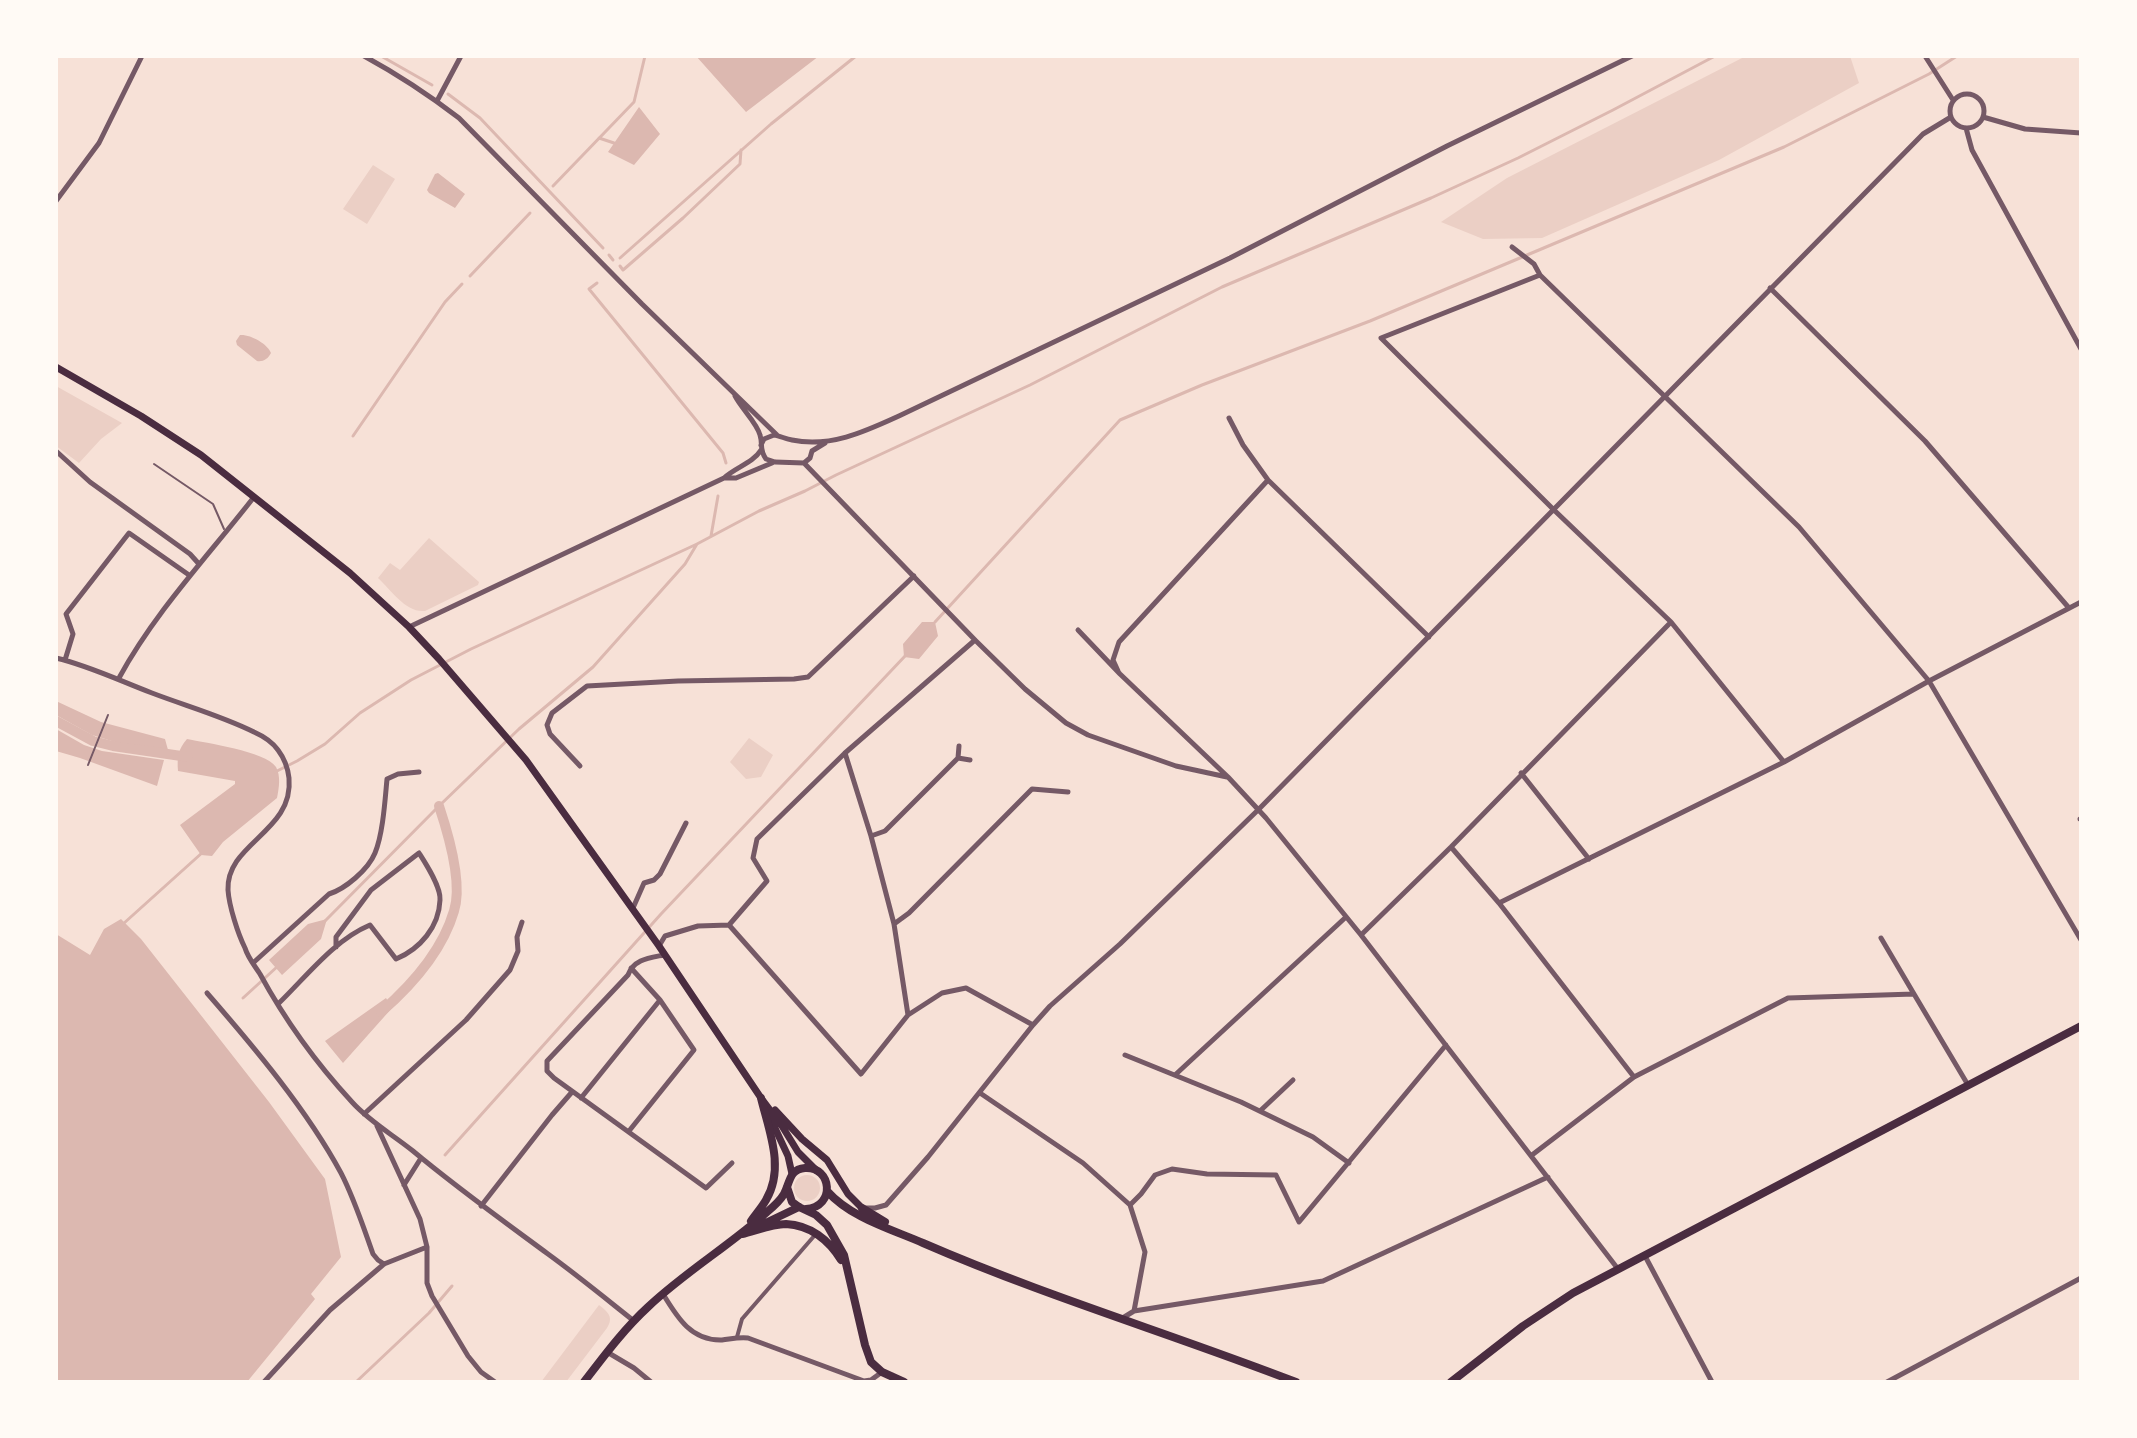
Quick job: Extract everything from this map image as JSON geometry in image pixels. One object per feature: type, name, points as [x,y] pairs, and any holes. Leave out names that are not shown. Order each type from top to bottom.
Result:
[{"type":"main road","points":[[56,367],[201,455],[350,573],[409,627],[516,748],[659,946],[798,1152],[825,1178],[826,1197],[817,1206],[802,1208],[741,1235]]},
{"type":"main road","points":[[1451,1382],[1536,1317],[1573,1293],[2081,1026]]},
{"type":"main road","points":[[584,1382],[607,1352],[663,1294],[741,1235],[784,1194],[792,1174],[788,1156],[761,1098]]},
{"type":"main road","points":[[761,1098],[827,1160],[848,1194],[862,1208],[906,1236]]},
{"type":"main road","points":[[741,1235],[768,1197],[775,1175],[775,1156],[761,1098]]},
{"type":"main road","points":[[792,1174],[804,1168],[816,1170]]},
{"type":"main road","points":[[787,1186],[789,1197],[820,1217],[837,1240],[844,1255],[871,1362],[882,1372],[904,1382]]},
{"type":"main road","points":[[827,1191],[841,1205],[872,1222],[1017,1282],[1296,1382]]},
{"type":"main road","points":[[741,1235],[785,1224],[817,1233],[833,1247],[850,1278]]},
{"type":"street","points":[[56,201],[99,143],[142,56]]},
{"type":"street","points":[[364,56],[459,118],[642,304],[778,435],[790,440],[827,442],[846,438],[901,415],[1230,258],[1447,146],[1632,56]]},
{"type":"street","points":[[437,101],[461,56]]},
{"type":"street","points":[[1925,56],[1953,100]]},
{"type":"street","points":[[1961,94],[1976,96],[1982,102],[1983,117],[1966,128],[1956,124],[1951,117],[1953,100],[1961,94]]},
{"type":"street","points":[[886,1223],[886,1205],[1050,1006],[1120,944],[1258,810],[1923,134],[1951,117]]},
{"type":"street","points":[[1983,117],[2025,129],[2080,133]]},
{"type":"street","points":[[1966,128],[1972,150],[2081,349]]},
{"type":"street","points":[[1512,247],[1534,264],[1540,275],[1799,527],[1929,681],[2081,940]]},
{"type":"street","points":[[1540,275],[1381,338],[1671,622],[1784,762]]},
{"type":"street","points":[[1770,288],[1925,441],[2069,608]]},
{"type":"street","points":[[733,394],[758,430],[766,459],[804,463],[810,454],[802,441]]},
{"type":"street","points":[[1229,418],[1243,445],[1268,480],[1429,637]]},
{"type":"street","points":[[409,627],[724,478],[757,456],[767,437],[778,435]]},
{"type":"street","points":[[810,454],[827,442]]},
{"type":"street","points":[[56,451],[90,482],[190,554],[199,564]]},
{"type":"street","points":[[724,478],[736,478],[775,462]]},
{"type":"street","points":[[804,463],[975,640],[1025,689],[1066,723],[1088,735],[1176,766],[1228,777]]},
{"type":"street","points":[[1120,674],[1113,660],[1119,642],[1268,480]]},
{"type":"street","points":[[119,678],[129,659],[189,575],[254,497]]},
{"type":"street","points":[[65,660],[73,634],[66,614],[129,533],[189,575]]},
{"type":"street","points":[[580,766],[550,734],[547,725],[552,713],[587,686],[808,677],[914,576]]},
{"type":"street","points":[[1499,903],[1784,762],[1929,681],[2081,602]]},
{"type":"street","points":[[1361,935],[1671,622]]},
{"type":"street","points":[[1078,630],[1258,810],[1361,935],[1618,1269]]},
{"type":"street","points":[[659,946],[665,936],[698,926],[729,925],[767,881],[753,858],[757,839],[845,753],[975,640]]},
{"type":"street","points":[[56,658],[119,678],[257,733],[276,747],[288,773],[286,805],[279,819],[246,850],[229,878],[230,901],[245,949],[266,986],[305,1044],[351,1101],[376,1125],[635,1321]]},
{"type":"street","points":[[871,836],[885,831],[958,758],[959,746]]},
{"type":"street","points":[[845,753],[894,924],[908,1015]]},
{"type":"street","points":[[958,758],[970,760]]},
{"type":"street","points":[[253,963],[315,906],[329,894],[339,891],[369,863],[375,853],[387,779],[398,774],[419,772]]},
{"type":"street","points":[[1521,773],[1589,859]]},
{"type":"street","points":[[894,924],[909,913],[1032,789],[1068,792]]},
{"type":"street","points":[[632,909],[644,883],[660,874],[686,823]]},
{"type":"street","points":[[1451,847],[1499,903],[1634,1077]]},
{"type":"street","points":[[278,1004],[336,947],[361,928],[370,925],[396,959],[412,952],[434,926],[441,897],[419,853],[371,890],[336,937],[336,947]]},
{"type":"street","points":[[1175,1075],[1346,917]]},
{"type":"street","points":[[364,1114],[466,1020],[510,970],[518,951],[517,937],[522,922]]},
{"type":"street","points":[[729,925],[861,1074],[908,1015],[942,993],[966,988],[1033,1025]]},
{"type":"street","points":[[1881,938],[1968,1085]]},
{"type":"street","points":[[664,955],[638,961],[547,1061],[547,1071],[706,1188],[732,1163]]},
{"type":"street","points":[[629,1131],[694,1050],[660,1000],[631,968]]},
{"type":"street","points":[[207,993],[294,1101],[326,1147],[351,1195],[373,1254],[384,1264]]},
{"type":"street","points":[[1532,1155],[1634,1077],[1788,998],[1914,994]]},
{"type":"street","points":[[581,1098],[660,1000]]},
{"type":"street","points":[[1130,1205],[1155,1175],[1172,1169],[1207,1174],[1276,1175],[1299,1222],[1446,1045]]},
{"type":"street","points":[[1125,1055],[1260,1111],[1313,1137],[1349,1163]]},
{"type":"street","points":[[1260,1111],[1293,1080]]},
{"type":"street","points":[[481,1206],[572,1092]]},
{"type":"street","points":[[980,1093],[1083,1163],[1130,1205],[1145,1252],[1134,1311]]},
{"type":"street","points":[[376,1125],[420,1219],[427,1247],[427,1283],[468,1356],[481,1372],[495,1382]]},
{"type":"street","points":[[404,1186],[421,1158]]},
{"type":"street","points":[[1121,1319],[1134,1311],[1323,1281],[1548,1177]]},
{"type":"street","points":[[862,1208],[886,1205]]},
{"type":"street","points":[[737,1337],[742,1319],[817,1233]]},
{"type":"street","points":[[264,1382],[330,1310],[384,1264],[427,1247]]},
{"type":"street","points":[[1644,1255],[1712,1382]]},
{"type":"street","points":[[1887,1382],[2081,1278]]},
{"type":"street","points":[[663,1294],[683,1325],[699,1336],[725,1340],[748,1338],[864,1381],[882,1372]]},
{"type":"street","points":[[607,1352],[651,1382]]},
{"type":"lane","points":[[154,464],[213,504],[225,533]]},
{"type":"lane","points":[[88,765],[108,715]]},
{"type":"shaded area","points":[[696,56],[819,56],[746,112]]},
{"type":"shaded area","points":[[1746,56],[1850,56],[1859,83],[1719,160],[1542,238],[1483,239],[1441,222],[1507,178]]},
{"type":"shaded area","points":[[639,107],[660,134],[634,165],[608,152]]},
{"type":"shaded area","points":[[373,165],[395,179],[367,224],[343,209]]},
{"type":"shaded area","points":[[438,173],[465,194],[455,208],[427,190]]},
{"type":"shaded area","points":[[240,335],[263,343],[270,355],[257,361],[237,345]]},
{"type":"shaded area","points":[[56,386],[122,423],[101,439],[79,463],[56,446]]},
{"type":"shaded area","points":[[429,538],[479,582],[425,611],[418,611],[399,600],[378,578],[390,563],[400,570]]},
{"type":"shaded area","points":[[922,622],[935,622],[938,636],[919,659],[904,657],[903,644]]},
{"type":"shaded area","points":[[56,701],[101,722],[165,739],[168,750],[115,742],[92,735],[56,715]]},
{"type":"shaded area","points":[[56,729],[102,751],[164,760],[157,786],[56,751]]},
{"type":"shaded area","points":[[749,738],[773,755],[761,777],[746,779],[730,762]]},
{"type":"shaded area","points":[[187,739],[260,756],[270,761],[279,774],[277,798],[223,842],[212,856],[201,855],[180,825],[235,781],[178,771],[179,754]]},
{"type":"shaded area","points":[[121,919],[141,939],[211,1028],[325,1179],[341,1257],[311,1294],[315,1299],[247,1382],[56,1382],[56,934],[90,955],[104,929]]},
{"type":"shaded area","points":[[327,919],[321,939],[282,975],[269,960],[308,924]]},
{"type":"shaded area","points":[[386,998],[392,1008],[343,1063],[325,1041]]},
{"type":"shaded area","points":[[807,1175],[816,1179],[820,1188],[816,1197],[807,1201],[798,1197],[794,1188],[798,1179]]},
{"type":"shaded area","points":[[599,1305],[609,1315],[607,1328],[566,1382],[541,1382]]},
{"type":"waterway","points":[[381,56],[432,85]]},
{"type":"waterway","points":[[553,186],[634,102],[645,56]]},
{"type":"waterway","points":[[620,258],[771,124],[856,56]]},
{"type":"waterway","points":[[275,772],[325,744],[360,713],[411,680],[471,649],[1030,385],[1222,287],[1518,158],[1715,56]]},
{"type":"waterway","points":[[935,622],[1120,420],[1370,321],[1784,147],[1929,74],[1957,56]]},
{"type":"waterway","points":[[448,94],[480,118],[603,248]]},
{"type":"waterway","points":[[599,138],[614,143]]},
{"type":"waterway","points":[[620,266],[623,270],[740,164],[741,150]]},
{"type":"waterway","points":[[470,276],[530,213]]},
{"type":"waterway","points":[[609,255],[613,260]]},
{"type":"waterway","points":[[597,283],[589,289],[723,453],[726,463]]},
{"type":"waterway","points":[[353,436],[445,302],[462,284]]},
{"type":"waterway","points":[[711,536],[718,496]]},
{"type":"waterway","points":[[324,922],[519,729],[593,667],[685,564],[697,544]]},
{"type":"waterway","points":[[445,1155],[661,914],[906,655]]},
{"type":"waterway","points":[[56,721],[93,741],[188,757]]},
{"type":"waterway","points":[[381,1012],[425,967],[442,940],[454,911],[456,873],[439,806]]},
{"type":"waterway","points":[[123,924],[203,852]]},
{"type":"waterway","points":[[243,998],[278,966]]},
{"type":"waterway","points":[[356,1382],[429,1313],[452,1286]]}]
